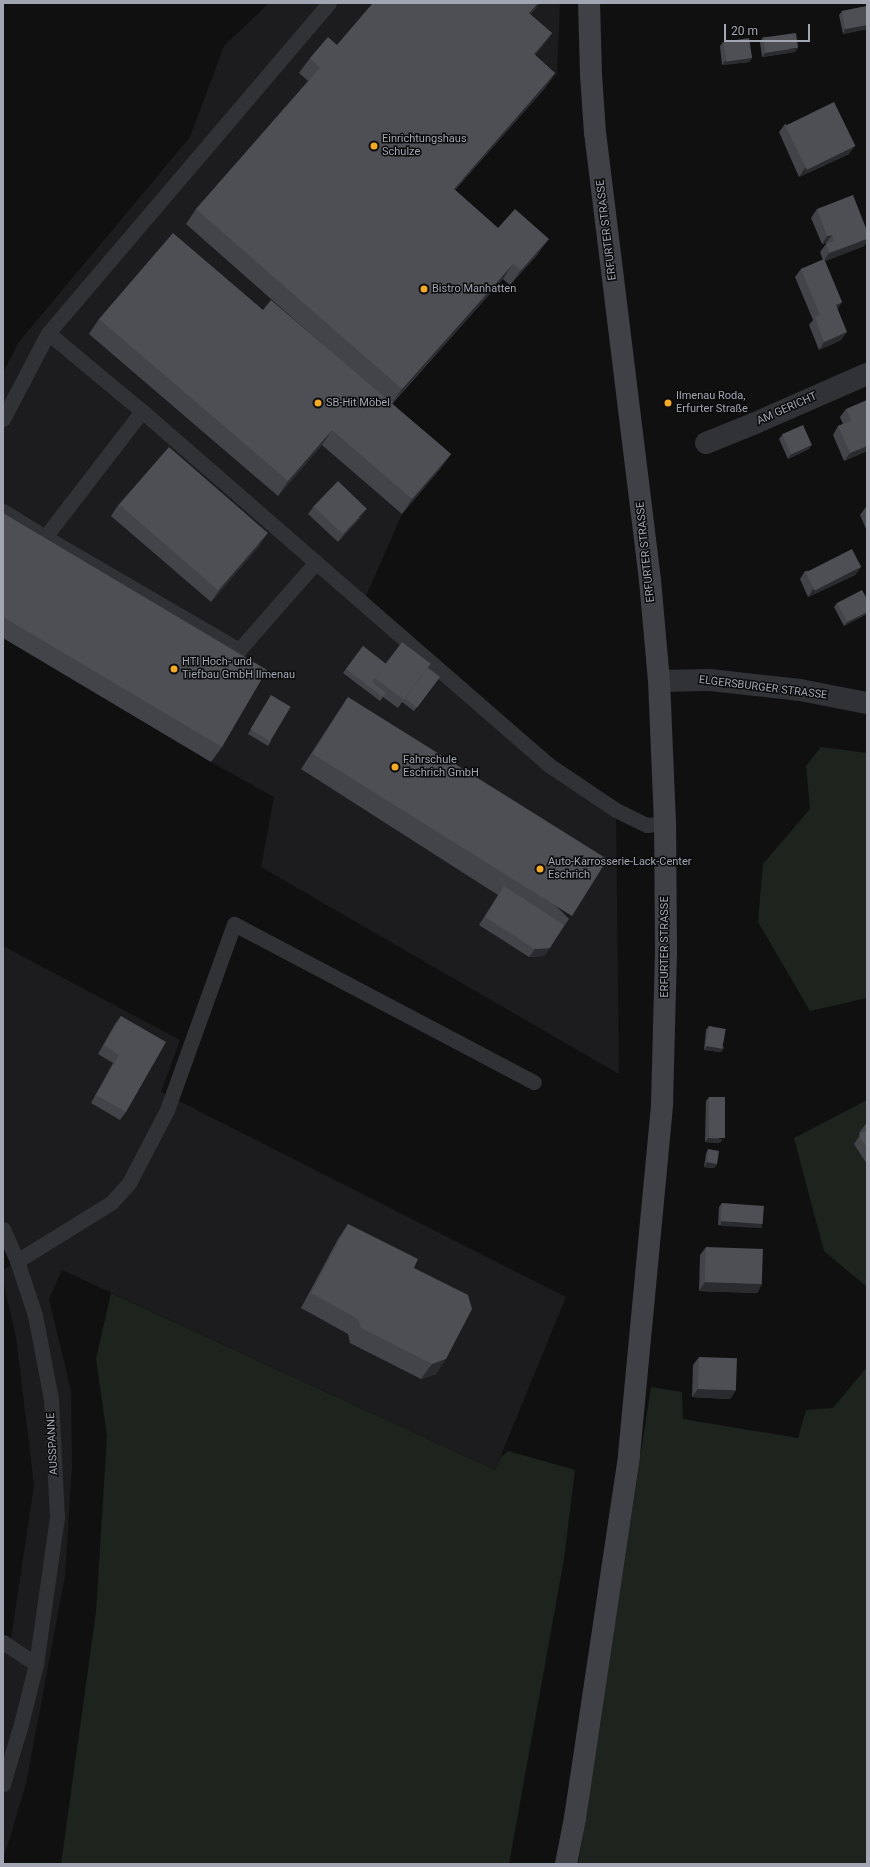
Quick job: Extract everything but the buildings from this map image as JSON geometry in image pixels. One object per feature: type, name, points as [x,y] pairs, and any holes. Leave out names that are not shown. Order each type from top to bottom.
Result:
[{"type":"main road","name":"ERFURTER STRASSE","points":[[566,1864],[575,1818],[629,1455],[662,1104],[666,954],[665,823],[659,681],[650,580],[595,133],[591,74],[590,3]]},
{"type":"street","name":"AM GERICHT","points":[[706,442],[753,424],[867,374]]},
{"type":"street","name":"ELGERSBURGER STRASSE","points":[[659,681],[710,680],[800,690],[867,703]]},
{"type":"lane","points":[[3,419],[48,333],[329,3]]},
{"type":"lane","points":[[48,333],[142,411],[549,765],[616,810],[647,825],[665,823]]},
{"type":"lane","points":[[45,537],[142,411]]},
{"type":"lane","points":[[3,511],[239,650],[316,562]]},
{"type":"lane","points":[[17,1261],[111,1203],[129,1183],[167,1110],[234,924],[534,1082]]},
{"type":"lane","name":"AUSSPANNE","points":[[3,1229],[17,1261],[35,1315],[51,1399],[57,1517],[36,1664],[21,1724],[3,1784]]},
{"type":"lane","points":[[3,1642],[36,1664]]},
{"type":"shaded area","points":[[269,3],[560,3],[557,74],[443,204],[538,254],[510,285],[502,279],[392,404],[440,469],[402,514],[363,603],[549,765],[616,810],[619,1074],[261,867],[274,797],[211,762],[3,638],[3,372],[19,342],[190,137],[224,46]]},
{"type":"shaded area","points":[[821,747],[867,753],[867,998],[810,1011],[758,922],[763,864],[810,809],[806,766]]},
{"type":"shaded area","points":[[3,946],[180,1040],[161,1092],[566,1297],[495,1470],[62,1270],[49,1299],[71,1391],[72,1465],[65,1576],[26,1784],[3,1860],[3,1642],[10,1646],[34,1485],[16,1337],[3,1281],[3,1270],[17,1261],[3,1229]]},
{"type":"shaded area","points":[[867,1100],[867,1287],[824,1251],[794,1138]]},
{"type":"shaded area","points":[[111,1293],[495,1470],[501,1457],[508,1451],[575,1470],[564,1559],[509,1864],[61,1864],[96,1612],[107,1436],[96,1359]]},
{"type":"shaded area","points":[[867,1367],[867,1864],[578,1864],[651,1387],[682,1392],[683,1419],[798,1438],[806,1410],[833,1408]]},
{"type":"place","name":"Einrichtungshaus Schulze","points":[[374,146]]},
{"type":"place","name":"Bistro Manhatten","points":[[424,289]]},
{"type":"place","name":"SB-Hit Möbel","points":[[318,403]]},
{"type":"place","name":"Ilmenau Roda, Erfurter Straße","points":[[668,403]]},
{"type":"place","name":"HTI Hoch- und Tiefbau GmbH Ilmenau","points":[[174,669]]},
{"type":"place","name":"Fahrschule Eschrich GmbH","points":[[395,767]]},
{"type":"place","name":"Auto-Karrosserie-Lack-Center Eschrich","points":[[540,869]]}]
